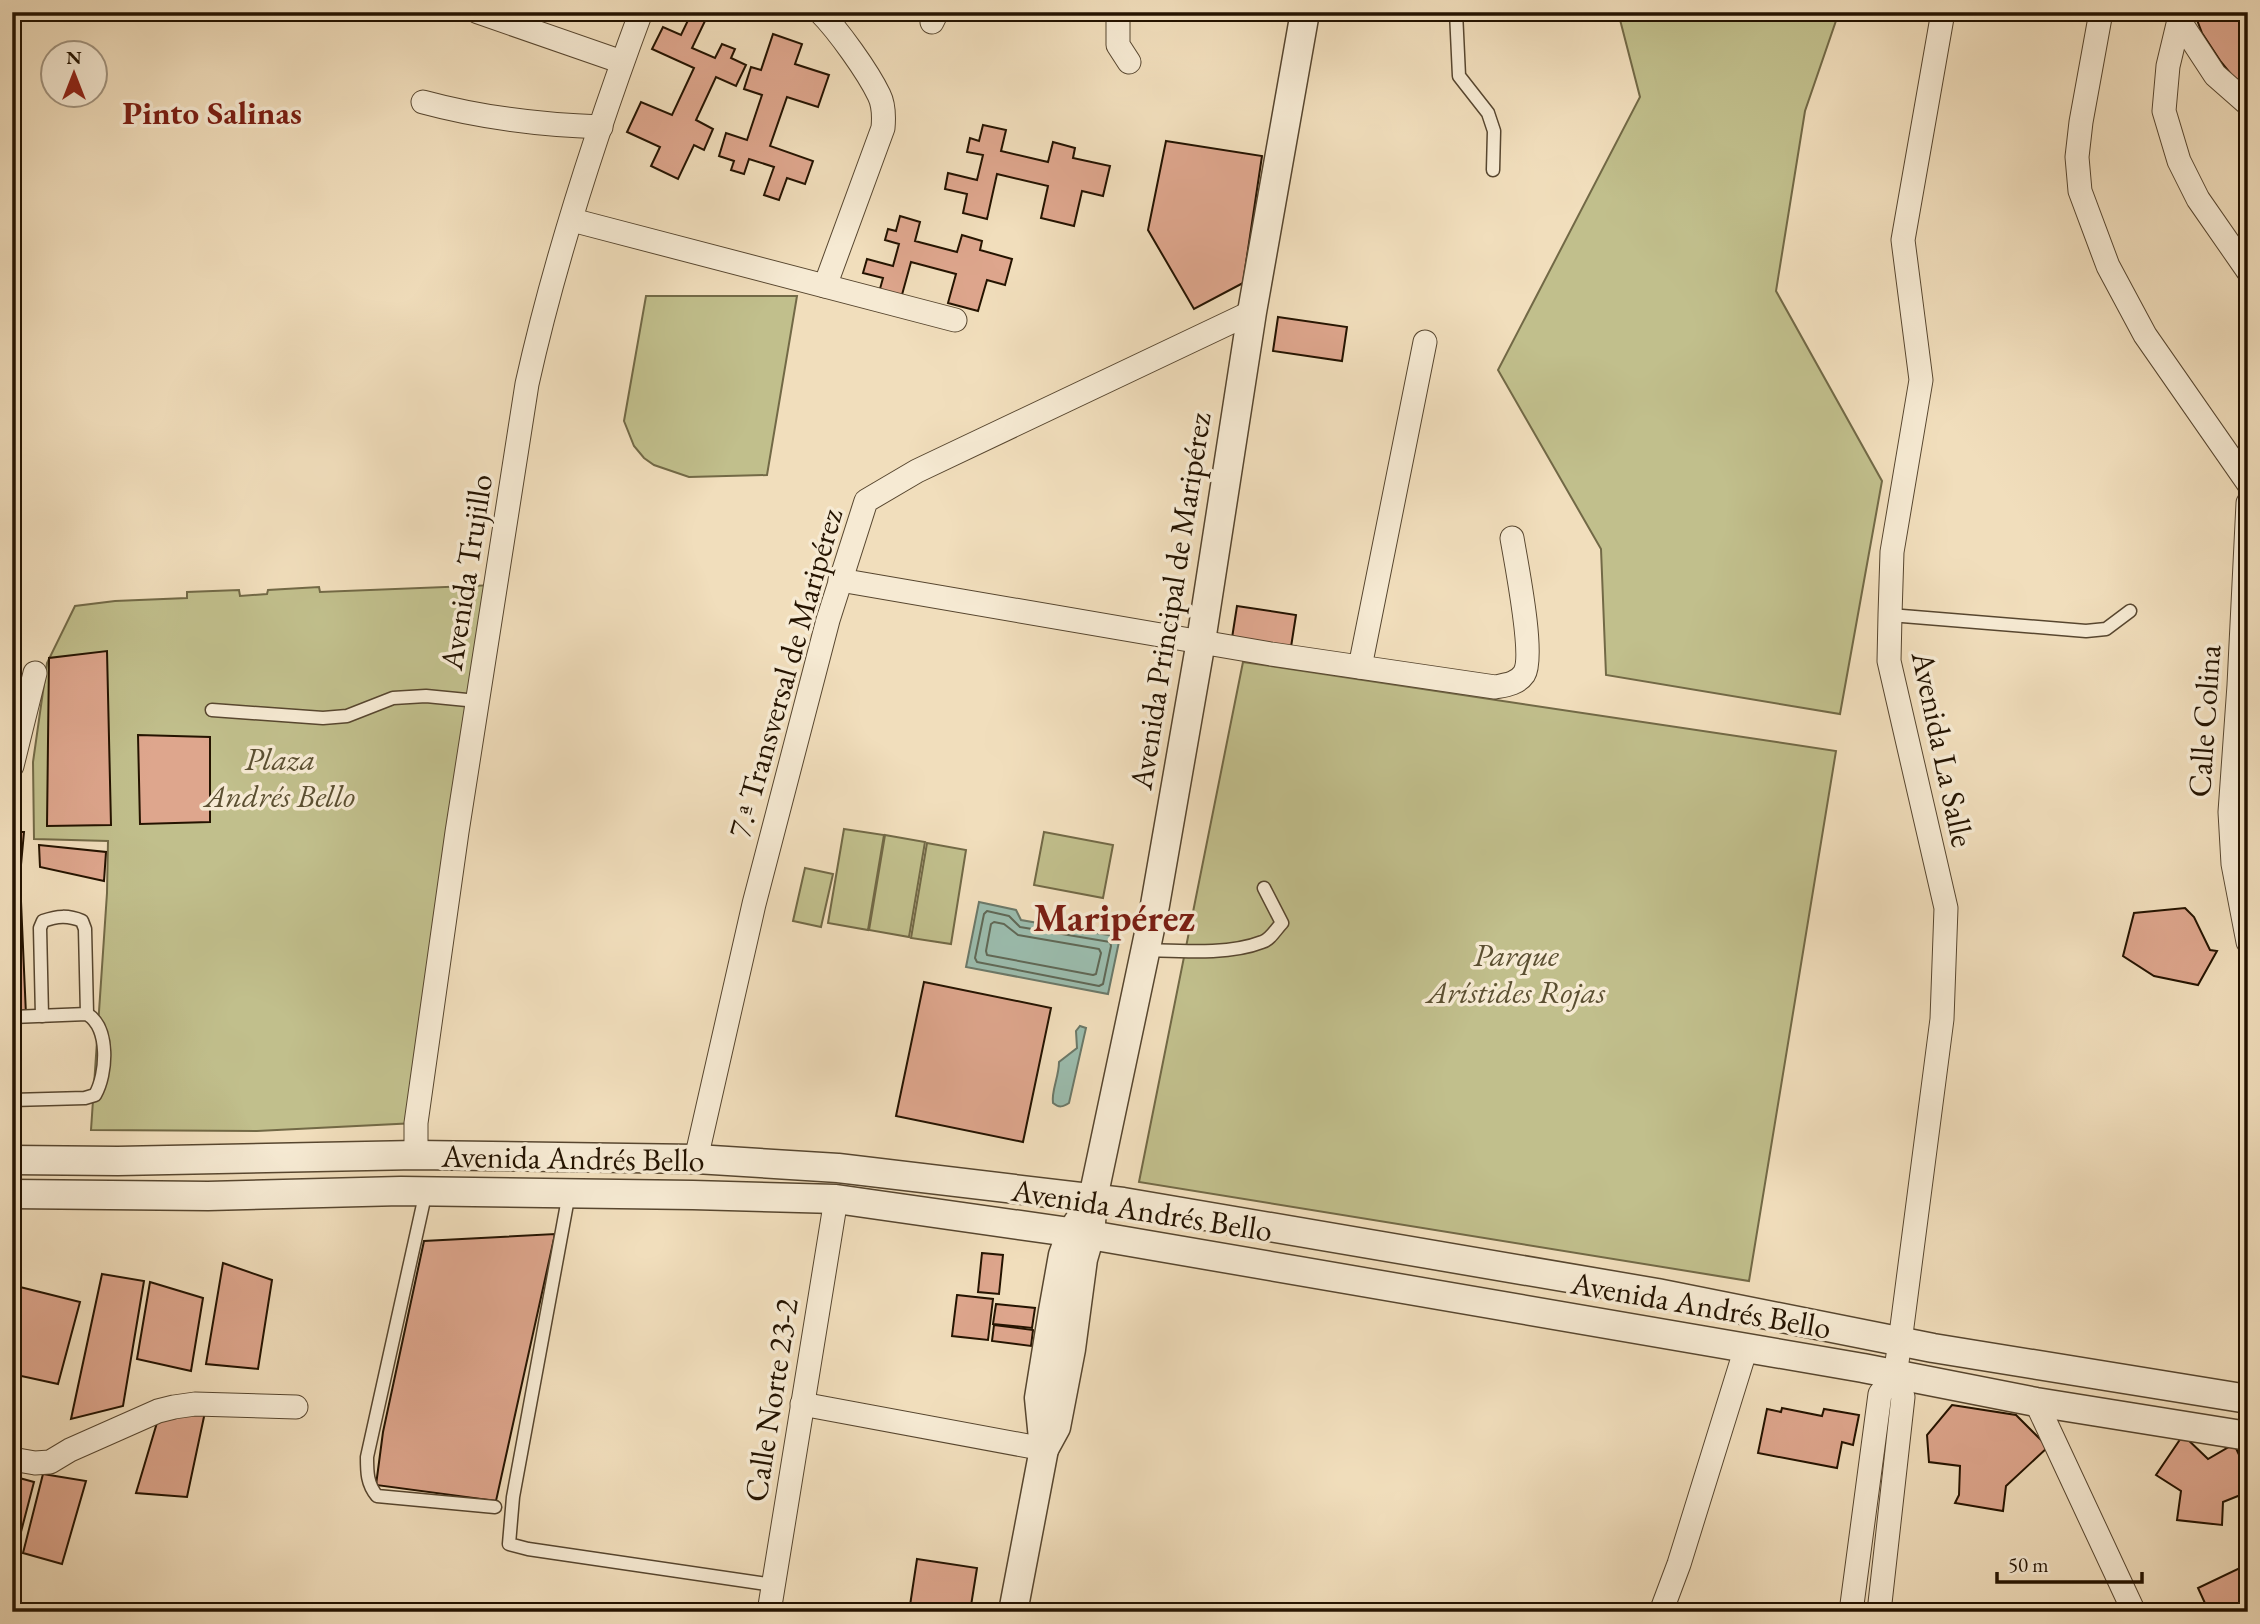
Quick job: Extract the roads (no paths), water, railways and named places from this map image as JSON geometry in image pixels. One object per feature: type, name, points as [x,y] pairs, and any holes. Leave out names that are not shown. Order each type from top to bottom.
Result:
[{"type":"street","points":[[478,12],[622,62]]},
{"type":"street","name":"Avenida Trujillo","points":[[416,1155],[416,1123],[477,701],[527,384],[540,327],[572,220],[622,62],[641,12]]},
{"type":"street","points":[[820,12],[833,25],[880,96],[884,113],[883,128],[825,286]]},
{"type":"street","points":[[1118,12],[1118,45],[1129,62]]},
{"type":"street","name":"Avenida Principal de Maripérez","points":[[1013,1612],[1044,1450],[1039,1398],[1061,1266],[1080,1234],[1093,1198],[1146,950],[1201,641],[1252,312],[1305,12]]},
{"type":"street","name":"Avenida La Salle","points":[[1879,1612],[1903,1396],[1895,1375],[1941,1018],[1946,908],[1889,660],[1892,552],[1921,380],[1903,240],[1943,12]]},
{"type":"street","points":[[2101,12],[2081,122],[2077,157],[2080,191],[2108,266],[2145,335],[2248,484]]},
{"type":"street","points":[[2179,16],[2215,75],[2248,104]]},
{"type":"street","points":[[2179,16],[2168,66],[2164,111],[2179,161],[2198,199],[2248,271]]},
{"type":"street","points":[[423,102],[458,111],[547,125],[601,127]]},
{"type":"street","points":[[572,220],[955,320]]},
{"type":"street","name":"7.ª Transversal de Maripérez","points":[[696,1159],[754,904],[840,580],[866,500],[918,471],[1252,312]]},
{"type":"street","points":[[1360,667],[1425,341]]},
{"type":"street","name":"Calle Colina","points":[[2248,503],[2230,812],[2233,864],[2248,942]]},
{"type":"street","points":[[840,580],[1495,687],[1511,684],[1525,673],[1528,660],[1528,640],[1513,538]]},
{"type":"street","points":[[12,766],[36,673]]},
{"type":"street","name":"Avenida Andrés Bello","points":[[12,1160],[118,1161],[416,1155],[696,1159],[838,1168],[1093,1198],[1657,1293],[1900,1342],[2106,1378],[2248,1399]]},
{"type":"street","name":"Avenida Andrés Bello","points":[[12,1194],[208,1196],[426,1191],[836,1199],[1080,1234],[1745,1348],[2036,1402],[2248,1436]]},
{"type":"street","name":"Calle Norte 23-2","points":[[769,1612],[836,1199]]},
{"type":"street","points":[[1661,1612],[1679,1564],[1745,1348]]},
{"type":"street","name":"Avenida La Salle","points":[[1851,1612],[1880,1394],[1895,1375]]},
{"type":"street","points":[[2036,1402],[2134,1612]]},
{"type":"street","points":[[12,1460],[50,1462],[70,1450],[158,1411],[174,1407],[195,1404],[296,1407]]},
{"type":"street","points":[[802,1404],[1044,1450]]},
{"type":"lane","points":[[1456,12],[1460,76],[1488,113],[1494,131],[1493,170]]},
{"type":"lane","points":[[1890,615],[2086,631],[2106,629],[2130,611]]},
{"type":"lane","points":[[212,710],[323,718],[347,716],[393,698],[426,696],[477,701]]},
{"type":"lane","points":[[1146,950],[1237,948],[1265,942],[1282,923],[1264,888]]},
{"type":"lane","points":[[41,1016],[40,928],[43,921],[54,917],[82,921],[85,929],[87,1014]]},
{"type":"lane","points":[[12,1017],[87,1014],[95,1019],[103,1045],[102,1083],[95,1095],[85,1098],[12,1100]]},
{"type":"lane","points":[[426,1191],[368,1457],[368,1477],[377,1496],[495,1507]]},
{"type":"lane","points":[[569,1193],[513,1497],[509,1544],[773,1585]]},
{"type":"water","points":[[979,902],[1016,910],[1021,920],[1120,937],[1108,994],[966,967]]},
{"type":"water","points":[[1080,1026],[1086,1028],[1069,1103],[1059,1106],[1053,1103],[1053,1098],[1059,1062],[1077,1048],[1076,1031]]},
{"type":"district","name":"Pinto Salinas","points":[[212,112]]},
{"type":"district","name":"Maripérez","points":[[1114,918]]},
{"type":"park label","name":"Plaza Andrés Bello","points":[[280,778]]},
{"type":"park label","name":"Parque Arístides Rojas","points":[[1516,974]]}]
